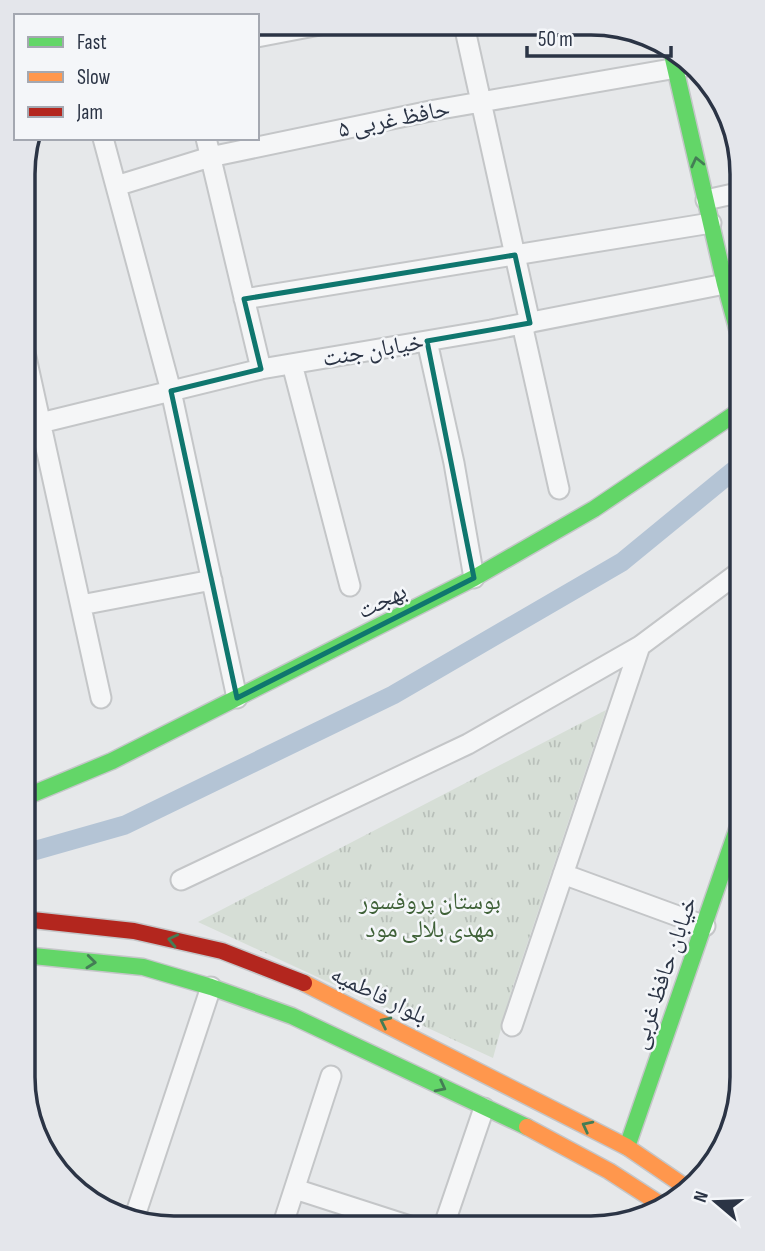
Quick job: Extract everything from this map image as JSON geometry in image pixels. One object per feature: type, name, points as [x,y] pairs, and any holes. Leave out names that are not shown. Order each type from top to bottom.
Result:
[{"type":"main road","points":[[682,69],[706,200],[730,303]]},
{"type":"main road","name":"بهجت","points":[[35,792],[112,761],[474,578],[594,509],[730,417]]},
{"type":"main road","name":"خیابان حافظ غربی","points":[[627,1146],[730,851]]},
{"type":"main road","name":"بلوار فاطمیه","points":[[35,919],[134,931],[222,951],[311,986],[627,1146],[680,1183]]},
{"type":"main road","points":[[35,956],[143,967],[211,987],[292,1016],[536,1131],[609,1171],[654,1200]]},
{"type":"street","points":[[466,35],[515,255],[543,416],[559,489]]},
{"type":"street","name":"حافظ غربی ۵","points":[[259,139],[481,102],[673,62]]},
{"type":"street","points":[[104,140],[172,391],[237,698]]},
{"type":"street","name":"حافظ غربی ۵","points":[[116,186],[208,148],[255,140]]},
{"type":"street","points":[[208,148],[261,369]]},
{"type":"street","points":[[706,200],[730,195]]},
{"type":"street","points":[[244,299],[711,223]]},
{"type":"street","name":"خیابان جنت","points":[[35,424],[261,369],[526,323],[725,284]]},
{"type":"street","points":[[427,341],[454,463],[474,578]]},
{"type":"street","points":[[292,364],[350,586]]},
{"type":"street","points":[[35,436],[81,605],[101,698]]},
{"type":"street","points":[[181,880],[468,744],[640,646],[730,579]]},
{"type":"street","points":[[81,605],[212,580]]},
{"type":"street","points":[[512,1026],[640,646]]},
{"type":"street","points":[[563,874],[705,926]]},
{"type":"street","points":[[137,1211],[211,987]]},
{"type":"street","points":[[286,1216],[331,1076]]},
{"type":"street","points":[[447,1216],[484,1108]]},
{"type":"street","points":[[295,1189],[379,1216]]},
{"type":"highlighted area","points":[[515,255],[530,323],[427,341],[474,578],[237,698],[171,391],[261,369],[244,299]]},
{"type":"green space","name":"بوستان پروفسور مهدی بلالی مود","points":[[606,710],[512,989],[493,1058],[198,922]]},
{"type":"waterway","points":[[35,851],[125,825],[393,695],[622,562],[730,473]]},
{"type":"traffic: fast","points":[[674,63],[730,303]]},
{"type":"traffic: fast","points":[[35,793],[112,761],[474,578],[594,509],[730,417]]},
{"type":"traffic: fast","points":[[627,1147],[730,850]]},
{"type":"traffic: fast","points":[[35,956],[143,967],[211,987],[292,1016],[527,1127]]},
{"type":"traffic: slow","points":[[304,983],[627,1147],[680,1183]]},
{"type":"traffic: slow","points":[[527,1127],[609,1171],[654,1200]]},
{"type":"traffic: jam","points":[[35,920],[134,931],[222,951],[304,983]]}]
